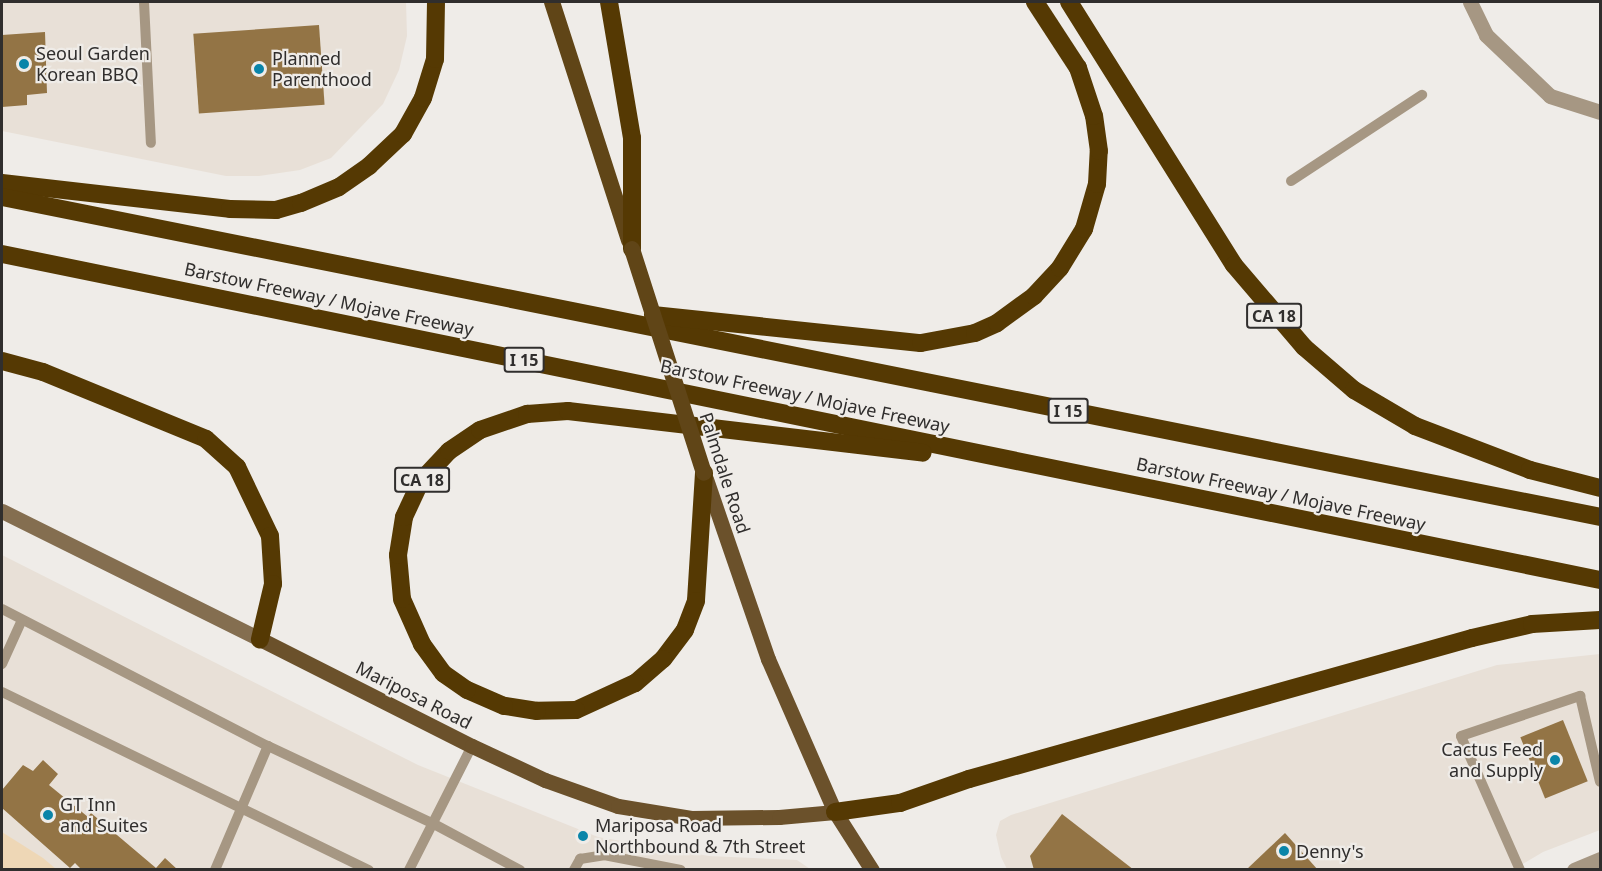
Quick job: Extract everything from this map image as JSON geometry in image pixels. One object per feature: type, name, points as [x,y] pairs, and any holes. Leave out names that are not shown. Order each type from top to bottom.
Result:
[{"type":"highway","points":[[2,183],[230,209],[276,210],[301,203],[339,187],[369,166],[404,134],[423,98],[435,59],[436,2]]},
{"type":"highway","name":"Palmdale Road","points":[[552,2],[704,473]]},
{"type":"highway","points":[[609,2],[632,138],[632,249]]},
{"type":"highway","points":[[537,302],[903,343],[956,339],[997,323],[1047,284],[1073,249],[1092,208],[1099,165],[1088,93],[1072,57],[1035,2]]},
{"type":"highway","name":"CA 18","points":[[1069,2],[1234,265],[1304,347],[1354,390],[1415,426],[1510,463],[1600,488]]},
{"type":"highway","name":"Barstow Freeway / Mojave Freeway","points":[[2,197],[537,302],[1600,517]]},
{"type":"highway","name":"Barstow Freeway / Mojave Freeway","points":[[2,254],[1600,580]]},
{"type":"highway","points":[[2,361],[43,372],[206,439],[237,467],[270,536],[273,584],[260,639]]},
{"type":"highway","name":"CA 18","points":[[704,473],[696,601],[685,630],[663,659],[635,682],[576,710],[537,711],[504,706],[467,690],[443,673],[422,644],[402,599],[398,555],[404,517],[420,482],[449,451],[480,430],[527,414],[568,411],[1046,467]]},
{"type":"highway","points":[[834,812],[900,803],[969,779],[1472,638],[1532,624],[1600,620]]},
{"type":"main road","name":"Palmdale Road","points":[[704,473],[768,659],[834,812],[872,870]]},
{"type":"main road","name":"Mariposa Road","points":[[2,512],[472,746],[545,780],[618,806],[691,818],[779,818],[834,812]]},
{"type":"street","points":[[1470,2],[1486,35],[1550,96],[1600,112]]},
{"type":"street","points":[[1574,870],[1600,859]]},
{"type":"lane","points":[[144,2],[151,143]]},
{"type":"lane","points":[[1292,181],[1422,95]]},
{"type":"lane","points":[[2,609],[268,746],[432,823],[520,870]]},
{"type":"lane","points":[[2,664],[22,620]]},
{"type":"lane","points":[[2,692],[239,810],[369,870]]},
{"type":"lane","points":[[1520,870],[1461,736],[1580,696],[1600,782]]},
{"type":"lane","points":[[215,870],[268,746]]},
{"type":"lane","points":[[409,870],[472,746]]},
{"type":"lane","points":[[574,870],[580,859],[604,855],[681,870]]},
{"type":"shaded area","points":[[2,2],[406,2],[407,36],[399,70],[383,104],[331,158],[300,170],[259,176],[226,176],[2,131]]},
{"type":"shaded area","points":[[2,555],[418,765],[598,837],[709,856],[797,860],[810,869],[57,870],[2,832]]},
{"type":"shaded area","points":[[1600,654],[1600,830],[1543,852],[1514,869],[1007,869],[1001,857],[996,835],[1000,821],[1011,815],[1497,665]]},
{"type":"shaded area","points":[[2,832],[43,858],[56,869],[2,869]]},
{"type":"building","name":"Planned Parenthood","points":[[319,25],[325,105],[199,114],[193,34]]},
{"type":"building","name":"Seoul Garden Korean BBQ","points":[[45,32],[47,93],[27,95],[27,105],[2,107],[2,35]]},
{"type":"building","name":"Cactus Feed and Supply","points":[[1563,720],[1588,781],[1545,798],[1520,737]]},
{"type":"building","name":"GT Inn and Suites","points":[[43,760],[58,774],[49,785],[88,817],[91,813],[156,868],[165,858],[178,870],[82,870],[75,863],[70,868],[2,808],[2,790],[23,765],[33,771]]},
{"type":"building","points":[[1062,814],[1134,870],[1034,870],[1030,856]]},
{"type":"building","name":"Denny's","points":[[1285,833],[1318,870],[1246,870]]},
{"type":"place","name":"Seoul Garden Korean BBQ","points":[[24,64]]},
{"type":"place","name":"Planned Parenthood","points":[[259,69]]},
{"type":"place","name":"Cactus Feed and Supply","points":[[1555,760]]},
{"type":"place","name":"GT Inn and Suites","points":[[48,815]]},
{"type":"place","name":"Mariposa Road Northbound & 7th Street","points":[[583,836]]},
{"type":"place","name":"Denny's","points":[[1284,851]]}]
